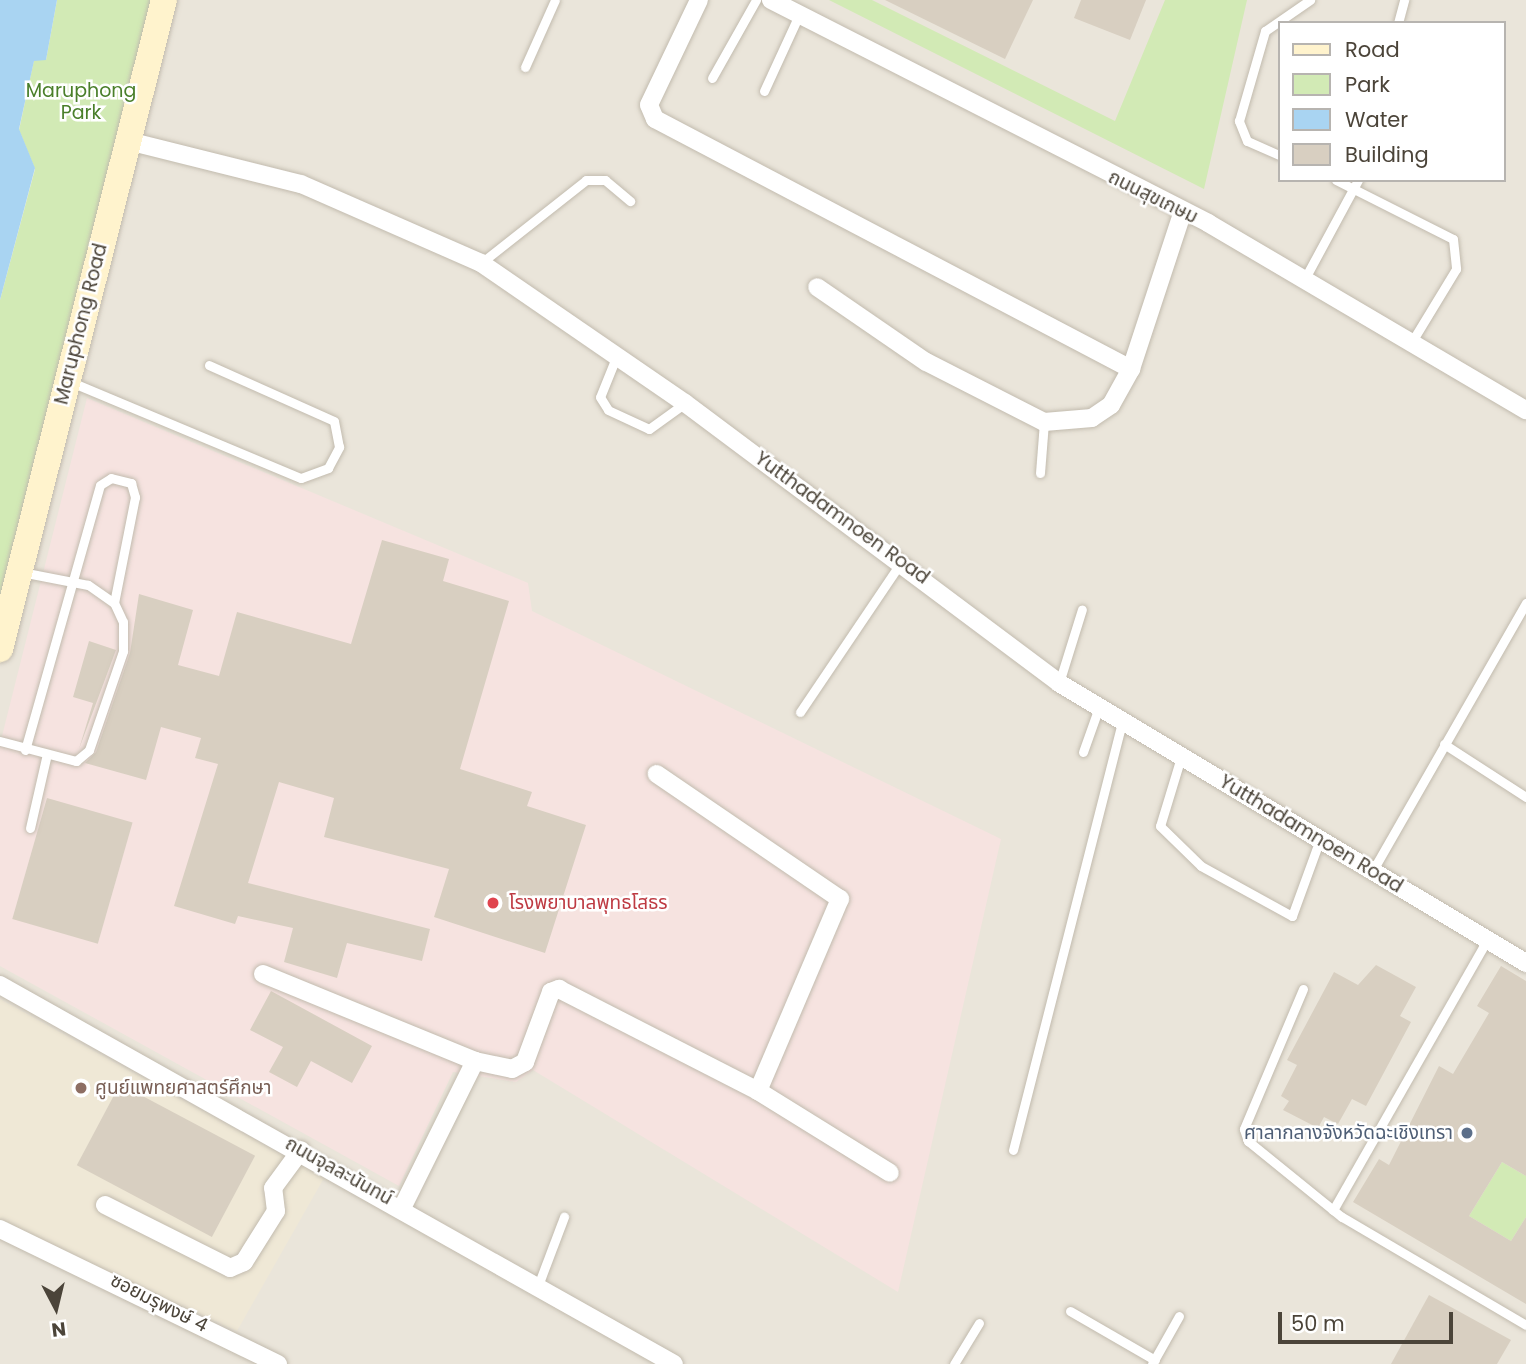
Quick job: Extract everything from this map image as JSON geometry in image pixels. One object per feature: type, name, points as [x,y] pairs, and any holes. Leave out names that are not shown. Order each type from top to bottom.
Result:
[{"type":"main road","name":"Maruphong Road","points":[[0,649],[66,379],[164,0]]},
{"type":"street","points":[[699,0],[649,105],[655,119],[1131,369]]},
{"type":"street","name":"ถนนสุขเกษม","points":[[771,0],[1183,211],[1525,408]]},
{"type":"street","name":"Yutthadamnoen Road","points":[[128,141],[301,184],[481,264],[617,354],[685,403],[902,561],[1059,683],[1526,963]]},
{"type":"street","points":[[817,287],[926,362],[1044,422],[1092,418],[1111,405],[1131,369],[1183,211]]},
{"type":"street","points":[[657,774],[839,899],[758,1091]]},
{"type":"street","points":[[263,974],[475,1061],[512,1069],[525,1062],[551,992],[566,989],[758,1091],[890,1173]]},
{"type":"street","name":"ถนนจุลละนันทน์","points":[[0,985],[403,1206],[539,1283],[671,1363]]},
{"type":"street","points":[[403,1206],[475,1061]]},
{"type":"street","points":[[106,1205],[230,1268],[244,1262],[276,1210],[272,1188],[300,1150]]},
{"type":"street","name":"ซอยมรุพงษ์ 4","points":[[0,1229],[278,1364]]},
{"type":"lane","points":[[525,67],[555,0]]},
{"type":"lane","points":[[712,78],[756,0]]},
{"type":"lane","points":[[1280,21],[1310,0]]},
{"type":"lane","points":[[1399,21],[1404,0]]},
{"type":"lane","points":[[764,91],[799,15]]},
{"type":"lane","points":[[1278,23],[1265,32],[1239,121],[1247,141],[1278,155]]},
{"type":"lane","points":[[481,264],[586,180],[606,180],[630,201]]},
{"type":"lane","points":[[1304,280],[1357,185],[1453,239],[1457,269],[1411,343]]},
{"type":"lane","points":[[617,354],[600,397],[608,410],[649,429],[685,403]]},
{"type":"lane","points":[[66,379],[301,478],[328,468],[340,447],[334,421],[209,365]]},
{"type":"lane","points":[[1040,473],[1044,422]]},
{"type":"lane","points":[[0,741],[25,751],[46,758],[76,761],[89,750],[123,651],[123,622],[114,603],[135,497],[131,483],[111,478],[100,485],[25,751]]},
{"type":"lane","points":[[800,712],[902,561]]},
{"type":"lane","points":[[19,572],[71,582],[114,603]]},
{"type":"lane","points":[[1373,870],[1526,603]]},
{"type":"lane","points":[[1059,683],[1082,609]]},
{"type":"lane","points":[[1083,752],[1099,707]]},
{"type":"lane","points":[[1013,1150],[1122,722]]},
{"type":"lane","points":[[1444,744],[1526,796]]},
{"type":"lane","points":[[1181,757],[1160,826],[1201,866],[1292,916],[1320,839]]},
{"type":"lane","points":[[30,828],[46,758]]},
{"type":"lane","points":[[1333,1210],[1488,940]]},
{"type":"lane","points":[[1303,989],[1244,1129],[1257,1151],[1333,1210],[1526,1325]]},
{"type":"lane","points":[[539,1283],[564,1217]]},
{"type":"lane","points":[[1070,1311],[1154,1362],[1179,1317]]},
{"type":"lane","points":[[954,1364],[979,1323]]},
{"type":"shaded area","points":[[100,0],[1526,0],[1526,1364],[0,1364],[0,398]]},
{"type":"shaded area","name":"โรงพยาบาลพุทธโสธร","points":[[87,398],[528,583],[532,611],[1001,839],[898,1292],[533,1070],[516,1082],[453,1072],[399,1186],[0,966],[0,744]]},
{"type":"shaded area","name":"ศูนย์แพทยศาสตร์ศึกษา","points":[[0,999],[324,1178],[237,1331],[0,1225]]},
{"type":"green space","name":"Maruphong Park","points":[[57,0],[165,0],[0,627],[0,300],[35,169],[19,130],[34,60],[46,60]]},
{"type":"green space","points":[[829,0],[872,0],[1115,121],[1165,0],[1247,0],[1204,189]]},
{"type":"green space","points":[[1502,1162],[1526,1176],[1526,1217],[1511,1241],[1469,1216]]},
{"type":"water","points":[[0,0],[57,0],[46,60],[34,61],[19,129],[35,168],[0,300]]},
{"type":"building","points":[[885,0],[1033,0],[1005,59]]},
{"type":"building","points":[[1081,0],[1146,0],[1130,40],[1074,18]]},
{"type":"building","points":[[382,540],[449,559],[443,581],[509,601],[460,769],[532,792],[527,806],[586,825],[545,953],[434,917],[449,869],[324,837],[334,798],[279,782],[248,883],[430,929],[422,961],[347,943],[337,978],[284,962],[293,928],[238,916],[235,924],[174,906],[218,764],[195,758],[201,738],[161,727],[146,780],[85,763],[96,752],[130,653],[139,594],[193,610],[178,665],[219,676],[237,612],[351,644]]},
{"type":"building","points":[[89,641],[116,650],[79,749],[93,703],[73,697]]},
{"type":"building","points":[[47,798],[133,823],[98,944],[12,919]]},
{"type":"building","points":[[1376,965],[1416,987],[1400,1016],[1411,1022],[1366,1106],[1352,1099],[1338,1124],[1324,1117],[1318,1128],[1283,1110],[1289,1101],[1281,1096],[1297,1065],[1287,1060],[1334,972],[1358,985]]},
{"type":"building","name":"ศาลากลางจังหวัดฉะเชิงเทรา","points":[[1501,966],[1526,981],[1526,1176],[1502,1162],[1469,1216],[1511,1241],[1526,1217],[1526,1304],[1353,1202],[1379,1159],[1389,1165],[1439,1066],[1453,1074],[1489,1013],[1477,1006]]},
{"type":"building","points":[[271,991],[372,1046],[352,1083],[311,1061],[297,1087],[269,1072],[283,1047],[250,1030]]},
{"type":"building","points":[[120,1084],[255,1156],[212,1237],[77,1165]]},
{"type":"building","points":[[1429,1295],[1511,1340],[1497,1364],[1391,1364]]},
{"type":"place","name":"โรงพยาบาลพุทธโสธร","points":[[493,903]]},
{"type":"place","name":"ศูนย์แพทยศาสตร์ศึกษา","points":[[81,1088]]},
{"type":"place","name":"ศาลากลางจังหวัดฉะเชิงเทรา","points":[[1467,1133]]}]
